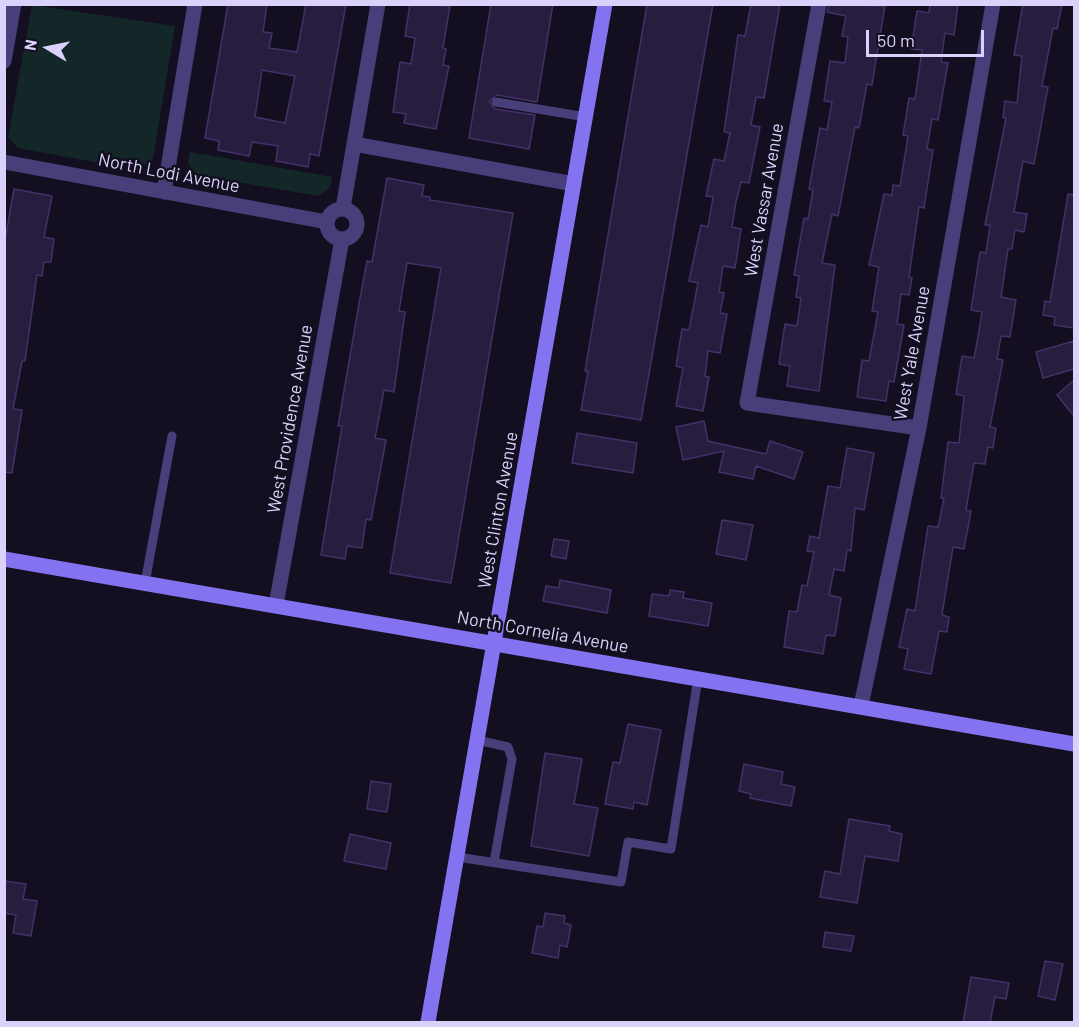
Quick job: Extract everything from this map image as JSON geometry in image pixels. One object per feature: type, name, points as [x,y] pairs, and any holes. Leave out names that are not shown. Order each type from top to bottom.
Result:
[{"type":"street","points":[[4,61],[14,4]]},
{"type":"street","points":[[164,192],[195,4]]},
{"type":"street","points":[[343,208],[378,4]]},
{"type":"street","name":"West Clinton Avenue","points":[[428,1023],[606,4]]},
{"type":"street","name":"West Vassar Avenue","points":[[819,4],[747,403],[919,428]]},
{"type":"street","name":"West Yale Avenue","points":[[861,706],[919,428],[993,4]]},
{"type":"street","points":[[354,144],[574,184]]},
{"type":"street","name":"North Lodi Avenue","points":[[4,162],[327,222]]},
{"type":"street","points":[[343,208],[353,212],[358,221],[352,236],[342,239],[329,232],[327,222],[334,210],[343,208]]},
{"type":"street","name":"West Providence Avenue","points":[[276,605],[342,239]]},
{"type":"street","name":"North Cornelia Avenue","points":[[6,557],[1074,744]]},
{"type":"lane","points":[[496,102],[586,117]]},
{"type":"lane","points":[[145,583],[172,436]]},
{"type":"lane","points":[[457,856],[621,882],[628,842],[671,849],[698,678]]},
{"type":"lane","points":[[477,740],[508,747],[512,759],[494,862]]},
{"type":"green space","points":[[32,5],[175,26],[153,159],[138,170],[18,148],[8,137]]},
{"type":"green space","points":[[190,152],[332,177],[330,188],[318,196],[197,175],[188,163]]},
{"type":"building","points":[[228,4],[267,4],[263,32],[272,33],[269,48],[297,52],[306,4],[346,4],[319,156],[310,154],[308,167],[276,161],[278,146],[252,142],[249,156],[218,150],[219,141],[205,138]],"holes":[[[262,70],[295,76],[285,123],[255,117]]]},
{"type":"building","points":[[410,4],[450,6],[443,48],[446,49],[443,65],[449,66],[436,129],[404,123],[406,114],[393,112],[400,62],[411,64],[415,38],[405,36]]},
{"type":"building","points":[[491,4],[553,4],[537,102],[497,95],[489,101],[495,109],[535,115],[529,149],[469,138]]},
{"type":"building","points":[[647,4],[713,4],[641,420],[581,410],[588,371],[585,371]]},
{"type":"building","points":[[751,4],[780,4],[764,98],[756,97],[751,125],[760,127],[749,183],[741,182],[736,202],[732,227],[741,229],[735,268],[723,266],[719,292],[724,293],[720,313],[727,314],[720,353],[708,351],[705,376],[709,377],[703,411],[676,406],[683,368],[676,366],[682,329],[689,330],[698,283],[689,281],[701,225],[708,227],[713,197],[706,196],[714,159],[724,161],[730,133],[724,132],[738,35],[745,36]]},
{"type":"building","points":[[829,4],[885,6],[872,85],[867,84],[859,128],[855,127],[838,216],[832,214],[822,263],[835,265],[819,391],[787,386],[790,366],[779,364],[785,324],[797,326],[801,298],[796,297],[799,276],[794,275],[804,218],[808,219],[813,190],[809,189],[820,128],[827,130],[832,102],[824,101],[830,61],[845,63],[848,37],[842,36],[846,16],[827,12]]},
{"type":"building","points":[[930,4],[958,4],[954,35],[945,33],[941,62],[948,63],[938,120],[932,119],[927,149],[933,150],[924,208],[919,207],[909,277],[912,278],[909,295],[901,294],[897,324],[904,325],[894,382],[889,381],[886,401],[857,397],[862,360],[869,361],[878,312],[872,311],[879,267],[869,265],[884,194],[892,195],[893,185],[900,186],[908,136],[903,135],[909,98],[915,99],[922,50],[911,49],[917,11],[929,13]]},
{"type":"building","points":[[1023,4],[1062,4],[1057,29],[1053,28],[1042,86],[1048,87],[1034,164],[1023,161],[1014,212],[1027,214],[1024,232],[1015,230],[1012,249],[1008,249],[1001,297],[1016,300],[1010,337],[1001,336],[997,359],[1003,360],[990,427],[996,428],[993,448],[988,447],[985,464],[974,463],[966,510],[971,511],[964,549],[953,547],[942,615],[949,617],[947,632],[939,631],[931,674],[904,669],[908,649],[899,647],[907,609],[915,611],[928,526],[938,527],[944,498],[941,498],[948,442],[959,443],[964,396],[956,394],[962,356],[974,358],[978,337],[982,312],[971,310],[980,252],[986,253],[990,225],[985,225],[1006,118],[1003,118],[1005,101],[1017,103],[1022,56],[1014,55]]},
{"type":"building","points":[[387,178],[424,185],[422,196],[430,197],[430,200],[513,213],[451,583],[390,573],[441,268],[407,263],[399,311],[405,312],[394,392],[384,390],[375,438],[386,440],[371,520],[366,519],[362,548],[347,546],[345,559],[321,555],[342,426],[338,426],[359,304],[367,261],[372,262]]},
{"type":"building","points":[[14,189],[52,196],[44,237],[54,239],[51,262],[44,262],[42,276],[37,275],[25,361],[22,361],[13,409],[22,410],[12,473],[4,472],[4,246]]},
{"type":"building","points":[[1068,194],[1074,195],[1074,328],[1054,325],[1055,317],[1043,315],[1045,301],[1050,302]]},
{"type":"building","points":[[1074,341],[1074,369],[1043,378],[1036,352]]},
{"type":"building","points":[[1074,380],[1074,416],[1057,395]]},
{"type":"building","points":[[704,421],[708,441],[766,454],[770,441],[803,452],[794,479],[756,466],[753,479],[719,472],[724,451],[683,460],[676,427]]},
{"type":"building","points":[[577,433],[637,443],[633,473],[572,463]]},
{"type":"building","points":[[847,448],[874,453],[864,510],[855,508],[851,551],[847,550],[844,571],[834,569],[829,595],[841,598],[835,636],[826,635],[823,654],[784,647],[789,611],[797,612],[802,585],[807,586],[814,552],[807,551],[810,536],[819,538],[828,486],[840,488]]},
{"type":"building","points":[[722,520],[753,525],[746,560],[716,554]]},
{"type":"building","points":[[554,539],[569,541],[566,559],[551,556]]},
{"type":"building","points":[[560,580],[611,590],[607,613],[543,601],[546,586],[559,588]]},
{"type":"building","points":[[670,590],[684,592],[683,598],[712,603],[708,626],[649,616],[652,594],[669,596]]},
{"type":"building","points":[[628,724],[661,730],[647,805],[634,802],[633,809],[605,804],[613,762],[620,763]]},
{"type":"building","points":[[545,753],[582,759],[574,804],[598,808],[589,856],[531,846]]},
{"type":"building","points":[[744,764],[783,772],[781,784],[795,787],[791,806],[750,798],[751,794],[739,791]]},
{"type":"building","points":[[371,781],[391,784],[387,812],[367,809]]},
{"type":"building","points":[[849,819],[890,826],[889,831],[902,834],[898,861],[865,856],[857,903],[820,897],[825,871],[840,874]]},
{"type":"building","points":[[350,834],[391,843],[386,869],[344,861]]},
{"type":"building","points":[[4,881],[26,884],[23,899],[37,901],[31,936],[13,933],[16,915],[4,913]]},
{"type":"building","points":[[545,913],[565,916],[564,923],[571,925],[567,947],[560,945],[558,958],[532,953],[537,926],[543,927]]},
{"type":"building","points":[[825,932],[854,936],[851,951],[823,947]]},
{"type":"building","points":[[1045,961],[1063,964],[1055,1000],[1038,996]]},
{"type":"building","points":[[971,977],[1009,983],[1006,999],[995,997],[990,1023],[963,1023]]}]
